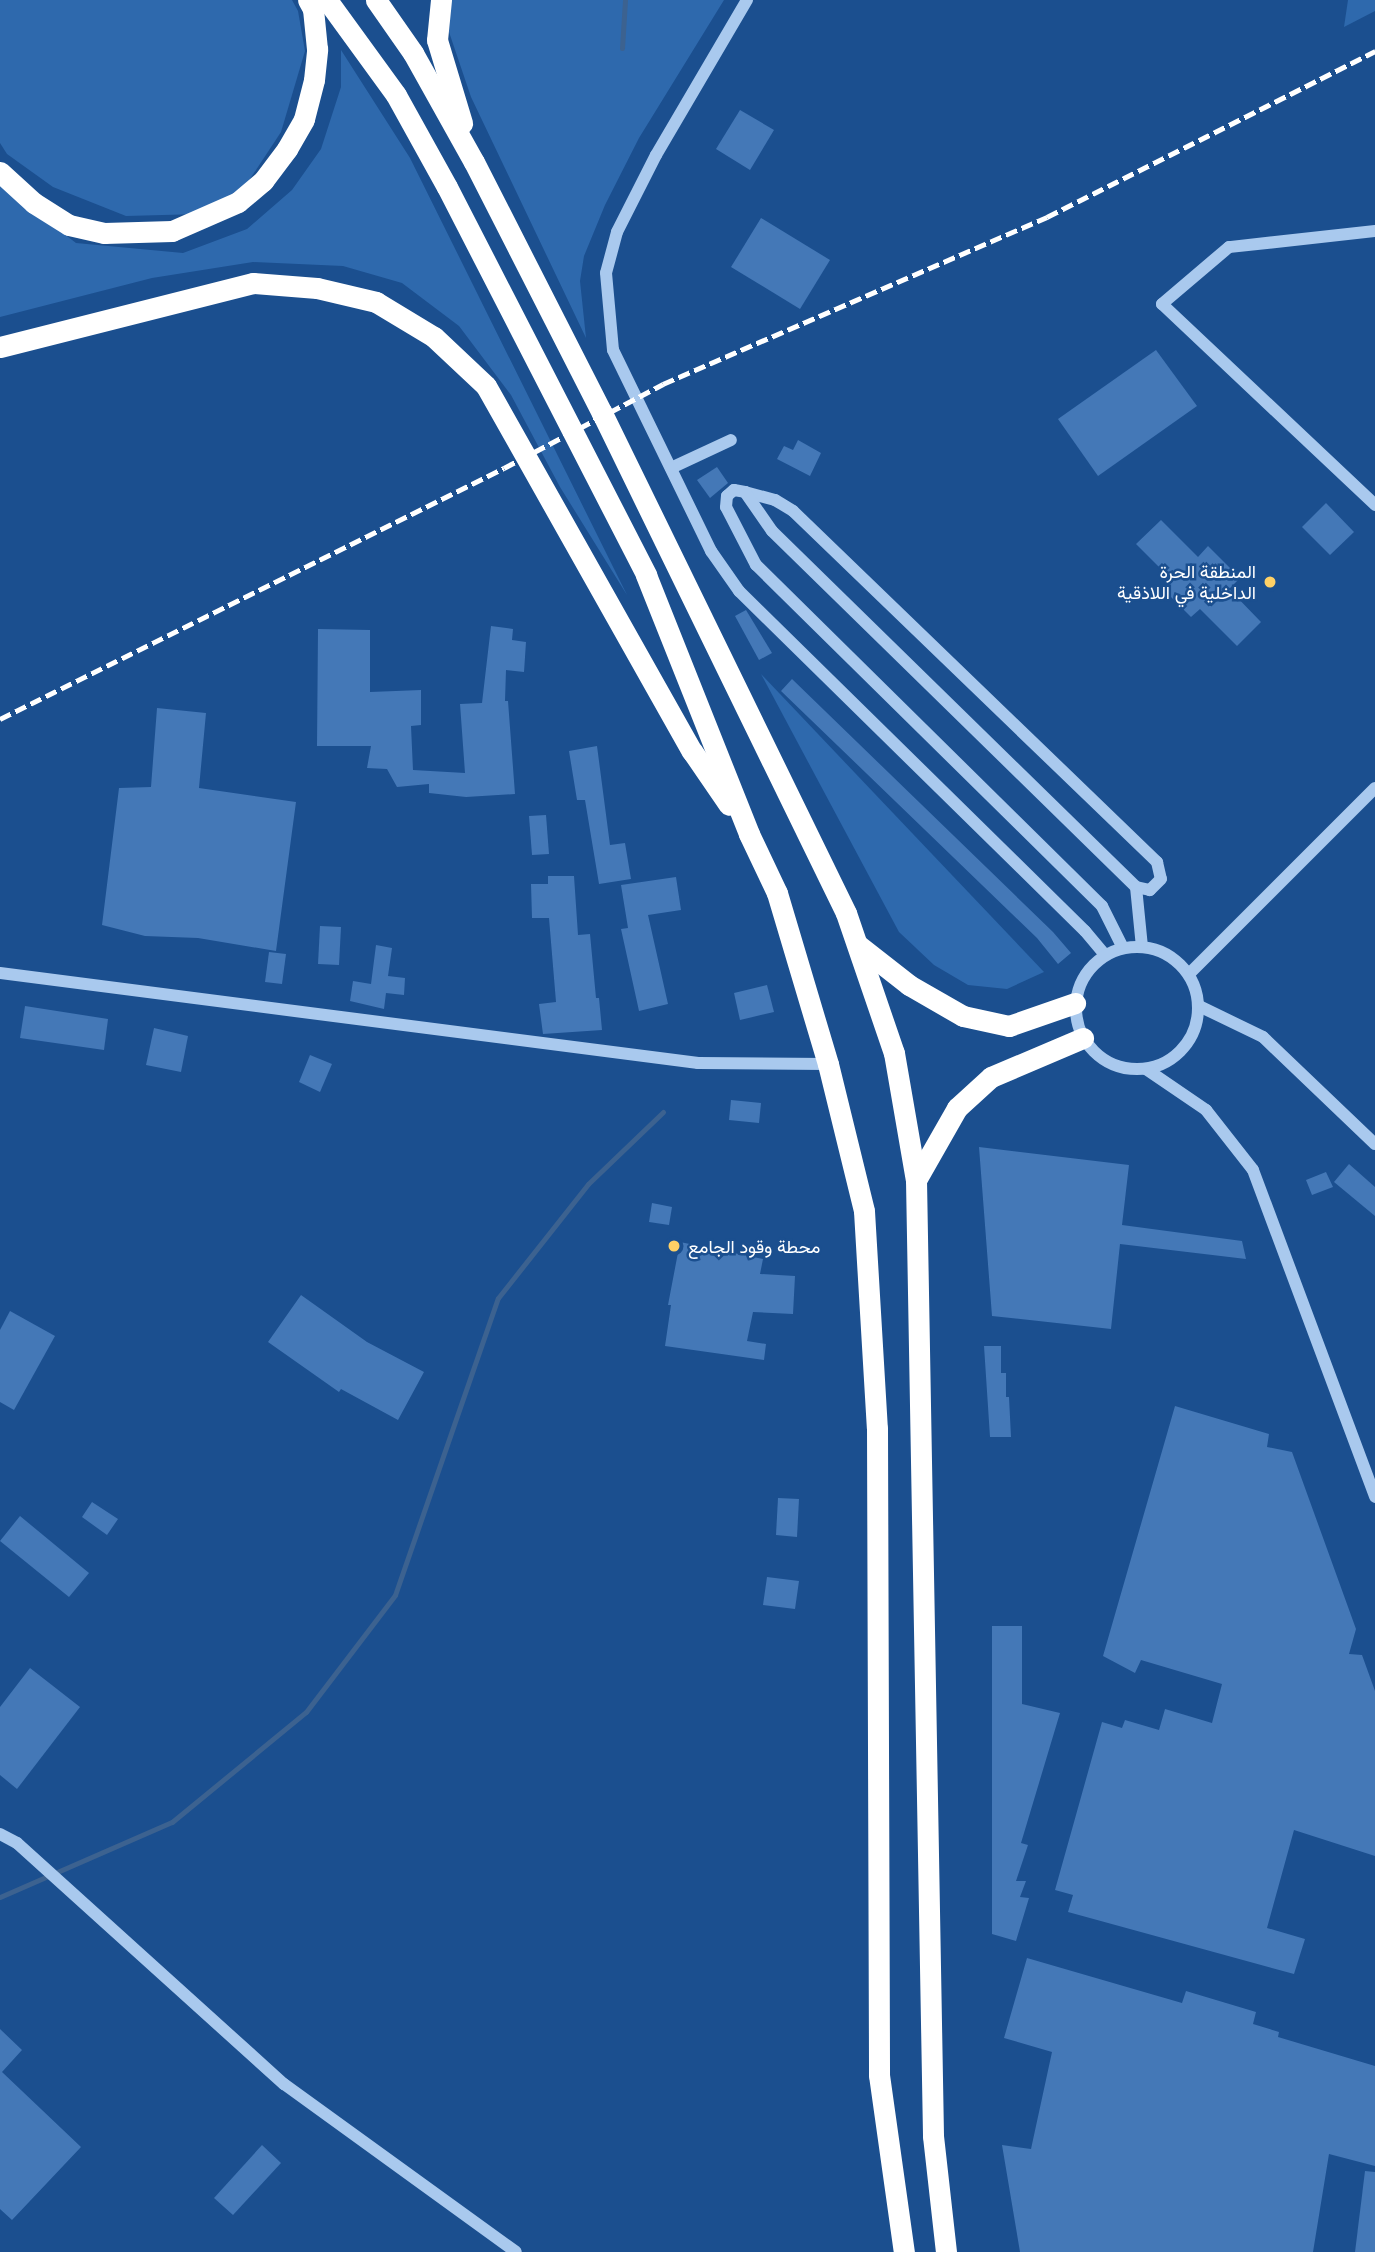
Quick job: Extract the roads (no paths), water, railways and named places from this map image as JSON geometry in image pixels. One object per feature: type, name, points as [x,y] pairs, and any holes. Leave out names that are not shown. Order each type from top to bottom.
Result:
[{"type":"highway","points":[[0,172],[34,203],[69,225],[104,233],[172,232],[238,202],[263,181],[287,149],[304,119],[314,80],[317,49],[313,9],[308,0]]},
{"type":"highway","points":[[327,0],[396,95],[447,187],[646,575],[749,834],[777,893],[828,1064],[864,1211],[877,1428],[879,2075],[904,2252]]},
{"type":"highway","points":[[376,0],[412,53],[474,162],[697,607],[846,913],[894,1053],[916,1180],[933,2136],[946,2252]]},
{"type":"highway","points":[[441,0],[436,40],[474,162]]},
{"type":"highway","points":[[0,347],[253,283],[317,288],[376,303],[433,337],[486,386],[692,751],[749,834]]},
{"type":"highway","points":[[858,945],[909,985],[963,1016],[1009,1026],[1075,1003]]},
{"type":"highway","points":[[916,1180],[957,1108],[991,1077],[1083,1038]]},
{"type":"street","points":[[747,0],[656,155],[617,232],[606,273],[613,350],[711,551],[739,591],[1086,931],[1105,955]]},
{"type":"street","points":[[1375,231],[1229,247],[1162,304],[1375,505]]},
{"type":"street","points":[[671,468],[731,440]]},
{"type":"street","points":[[745,492],[772,531],[1136,887],[1150,890],[1161,879],[1157,862],[793,510],[775,500],[745,492],[734,490],[727,496],[726,507],[756,565],[1102,906],[1123,948]]},
{"type":"street","points":[[1189,974],[1375,788]]},
{"type":"street","points":[[1136,887],[1142,947]]},
{"type":"street","points":[[1142,947],[1160,951],[1176,960],[1189,974],[1199,1006],[1197,1024],[1184,1048],[1163,1064],[1146,1069],[1127,1069],[1094,1053],[1083,1038],[1077,1021],[1075,1003],[1080,984],[1090,967],[1105,955],[1123,948],[1142,947]]},
{"type":"street","points":[[0,973],[698,1063],[828,1064]]},
{"type":"street","points":[[1199,1006],[1263,1037],[1375,1144]]},
{"type":"street","points":[[1146,1069],[1206,1110],[1253,1170],[1375,1497]]},
{"type":"street","points":[[0,1834],[17,1843],[284,2084],[516,2252]]},
{"type":"waterway","points":[[622,48],[625,0]]},
{"type":"waterway","points":[[0,1897],[172,1822],[306,1712],[395,1595],[498,1298],[588,1184],[663,1112]]},
{"type":"railway","points":[[0,719],[504,468],[663,384],[1047,217],[1375,51]]},
{"type":"place","name":"المنطقة الحرة الداخلية في اللاذقية","points":[[1270,582]]},
{"type":"place","name":"محطة وقود الجامع","points":[[674,1246]]}]
